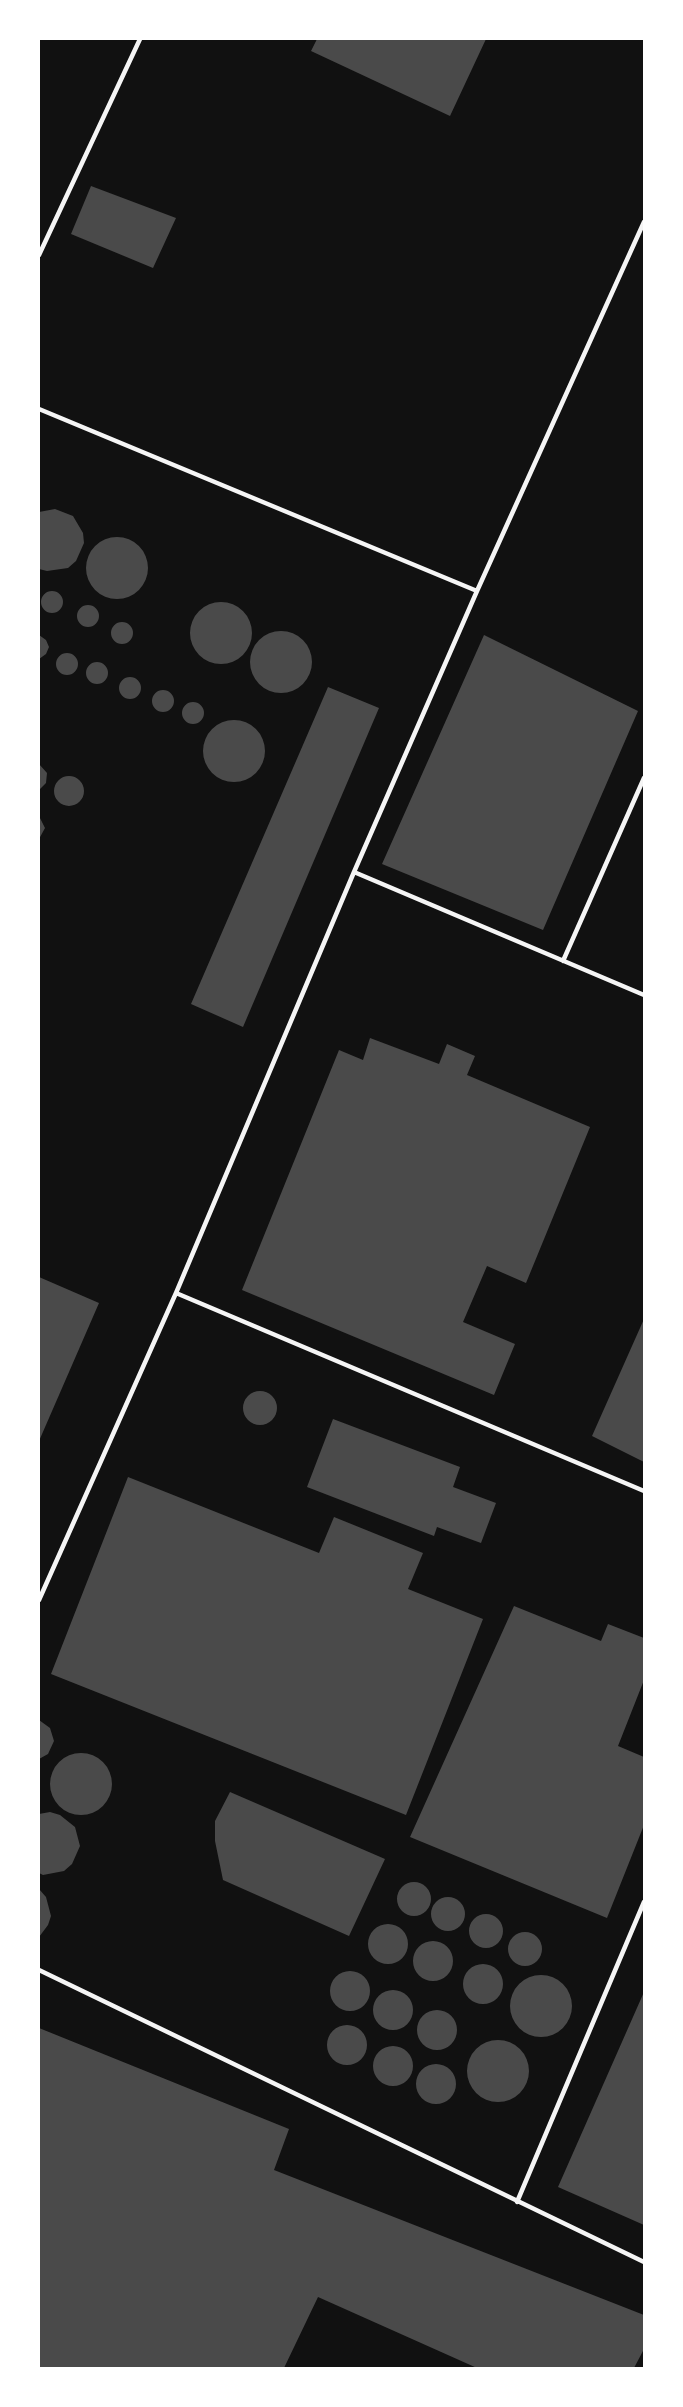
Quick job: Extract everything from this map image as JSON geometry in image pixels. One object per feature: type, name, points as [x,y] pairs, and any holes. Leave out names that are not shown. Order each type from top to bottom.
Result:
[{"type":"lane","points":[[39,255],[140,39]]},
{"type":"lane","points":[[39,1600],[176,1293],[354,872],[477,591],[644,222]]},
{"type":"lane","points":[[39,410],[477,591]]},
{"type":"lane","points":[[563,961],[644,778]]},
{"type":"lane","points":[[354,872],[644,995]]},
{"type":"lane","points":[[176,1293],[644,1491]]},
{"type":"lane","points":[[517,2202],[644,1902]]},
{"type":"lane","points":[[39,1970],[644,2262]]},
{"type":"building","points":[[317,39],[486,39],[450,116],[311,51]]},
{"type":"building","points":[[91,186],[176,218],[153,268],[71,234]]},
{"type":"building","points":[[55,509],[73,516],[83,533],[84,543],[76,561],[68,568],[47,571],[39,569],[39,512]]},
{"type":"building","points":[[117,537],[129,539],[139,546],[146,556],[148,568],[146,580],[139,590],[129,597],[117,599],[105,597],[95,590],[88,580],[86,568],[88,556],[95,546],[105,539]]},
{"type":"building","points":[[48,591],[56,591],[63,598],[63,606],[56,613],[48,613],[41,606],[41,598]]},
{"type":"building","points":[[215,602],[227,602],[243,611],[250,621],[252,633],[250,645],[243,655],[227,664],[215,664],[204,659],[195,650],[190,639],[190,627],[195,616],[204,607]]},
{"type":"building","points":[[84,605],[92,605],[99,612],[99,620],[92,627],[84,627],[77,620],[77,612]]},
{"type":"building","points":[[118,622],[126,622],[133,629],[133,637],[126,644],[118,644],[111,637],[111,629]]},
{"type":"building","points":[[281,631],[293,633],[303,640],[310,650],[312,662],[310,674],[303,684],[293,691],[281,693],[269,691],[259,684],[252,674],[250,662],[252,650],[259,640],[269,633]]},
{"type":"building","points":[[39,635],[46,640],[49,647],[46,654],[39,659]]},
{"type":"building","points":[[484,635],[638,711],[543,930],[382,864]]},
{"type":"building","points":[[63,653],[71,653],[78,660],[78,668],[71,675],[63,675],[56,668],[56,660]]},
{"type":"building","points":[[93,662],[101,662],[108,669],[108,677],[101,684],[93,684],[86,677],[86,669]]},
{"type":"building","points":[[126,677],[134,677],[141,684],[141,692],[134,699],[126,699],[119,692],[119,684]]},
{"type":"building","points":[[328,687],[379,708],[243,1027],[191,1004]]},
{"type":"building","points":[[159,690],[167,690],[174,697],[174,705],[167,712],[159,712],[152,705],[152,697]]},
{"type":"building","points":[[189,702],[197,702],[204,709],[204,717],[197,724],[189,724],[182,717],[182,709]]},
{"type":"building","points":[[228,720],[240,720],[256,729],[263,739],[265,751],[263,763],[256,773],[240,782],[228,782],[217,777],[208,768],[203,757],[203,745],[208,734],[217,725]]},
{"type":"building","points":[[39,764],[47,773],[46,783],[39,790]]},
{"type":"building","points":[[69,776],[79,781],[84,791],[79,801],[69,806],[59,801],[54,791],[59,781]]},
{"type":"building","points":[[39,816],[45,828],[39,839]]},
{"type":"building","points":[[370,1038],[439,1064],[447,1044],[475,1056],[467,1075],[590,1127],[526,1283],[487,1266],[463,1322],[515,1344],[494,1395],[242,1290],[339,1050],[363,1060]]},
{"type":"building","points":[[39,1277],[99,1303],[39,1441]]},
{"type":"building","points":[[644,1319],[644,1462],[592,1436]]},
{"type":"building","points":[[260,1391],[272,1396],[277,1408],[272,1420],[260,1425],[248,1420],[243,1408],[248,1396]]},
{"type":"building","points":[[333,1419],[460,1467],[453,1487],[496,1503],[481,1543],[437,1527],[434,1536],[307,1487]]},
{"type":"building","points":[[128,1477],[319,1553],[334,1517],[423,1553],[408,1589],[483,1619],[406,1815],[51,1674]]},
{"type":"building","points":[[514,1606],[601,1641],[608,1624],[644,1638],[644,1680],[618,1746],[644,1757],[644,1825],[607,1918],[410,1837]]},
{"type":"building","points":[[39,1720],[50,1728],[54,1741],[48,1754],[39,1759]]},
{"type":"building","points":[[75,1753],[87,1753],[103,1762],[110,1772],[112,1784],[110,1796],[103,1806],[87,1815],[75,1815],[64,1810],[55,1801],[50,1790],[50,1778],[55,1767],[64,1758]]},
{"type":"building","points":[[230,1792],[385,1859],[349,1936],[223,1880],[215,1841],[215,1821]]},
{"type":"building","points":[[50,1812],[60,1815],[75,1827],[80,1846],[72,1864],[64,1871],[43,1875],[39,1873],[39,1814]]},
{"type":"building","points":[[414,1882],[426,1887],[431,1899],[426,1911],[414,1916],[402,1911],[397,1899],[402,1887]]},
{"type":"building","points":[[39,1889],[46,1897],[51,1916],[48,1925],[39,1937]]},
{"type":"building","points":[[448,1897],[460,1902],[465,1914],[460,1926],[448,1931],[436,1926],[431,1914],[436,1902]]},
{"type":"building","points":[[486,1914],[498,1919],[503,1931],[498,1943],[486,1948],[474,1943],[469,1931],[474,1919]]},
{"type":"building","points":[[388,1924],[396,1925],[402,1930],[407,1936],[407,1952],[402,1958],[396,1963],[388,1964],[380,1963],[374,1958],[369,1952],[368,1944],[369,1936],[374,1930],[380,1925]]},
{"type":"building","points":[[525,1932],[537,1937],[542,1949],[537,1961],[525,1966],[513,1961],[508,1949],[513,1937]]},
{"type":"building","points":[[433,1941],[441,1942],[447,1947],[452,1953],[452,1969],[447,1975],[441,1980],[433,1981],[425,1980],[419,1975],[414,1969],[413,1961],[414,1953],[419,1947],[425,1942]]},
{"type":"building","points":[[483,1964],[491,1965],[497,1970],[502,1976],[502,1992],[497,1998],[491,2003],[483,2004],[475,2003],[469,1998],[464,1992],[463,1984],[464,1976],[469,1970],[475,1965]]},
{"type":"building","points":[[350,1971],[358,1972],[364,1977],[369,1983],[369,1999],[364,2005],[358,2010],[350,2011],[342,2010],[336,2005],[331,1999],[330,1991],[331,1983],[336,1977],[342,1972]]},
{"type":"building","points":[[541,1975],[553,1977],[563,1984],[570,1994],[572,2006],[570,2018],[563,2028],[553,2035],[541,2037],[529,2035],[519,2028],[512,2018],[510,2006],[512,1994],[519,1984],[529,1977]]},
{"type":"building","points":[[393,1990],[401,1991],[407,1996],[412,2002],[412,2018],[407,2024],[401,2029],[393,2030],[385,2029],[379,2024],[374,2018],[373,2010],[374,2002],[379,1996],[385,1991]]},
{"type":"building","points":[[644,1992],[644,2225],[558,2187]]},
{"type":"building","points":[[437,2010],[445,2011],[451,2016],[456,2022],[456,2038],[451,2044],[445,2049],[437,2050],[429,2049],[423,2044],[418,2038],[417,2030],[418,2022],[423,2016],[429,2011]]},
{"type":"building","points":[[347,2025],[355,2026],[361,2031],[366,2037],[366,2053],[361,2059],[355,2064],[347,2065],[339,2064],[333,2059],[328,2053],[327,2045],[328,2037],[333,2031],[339,2026]]},
{"type":"building","points":[[39,2028],[289,2129],[274,2170],[644,2315],[644,2349],[634,2368],[477,2368],[318,2297],[284,2368],[39,2368]]},
{"type":"building","points":[[498,2040],[510,2042],[520,2049],[527,2059],[529,2071],[527,2083],[520,2093],[510,2100],[498,2102],[486,2100],[476,2093],[469,2083],[467,2071],[469,2059],[476,2049],[486,2042]]},
{"type":"building","points":[[393,2046],[401,2047],[407,2052],[412,2058],[412,2074],[407,2080],[401,2085],[393,2086],[385,2085],[379,2080],[374,2074],[373,2066],[374,2058],[379,2052],[385,2047]]},
{"type":"building","points":[[436,2064],[444,2065],[450,2070],[455,2076],[455,2092],[450,2098],[444,2103],[436,2104],[428,2103],[422,2098],[417,2092],[416,2084],[417,2076],[422,2070],[428,2065]]}]
